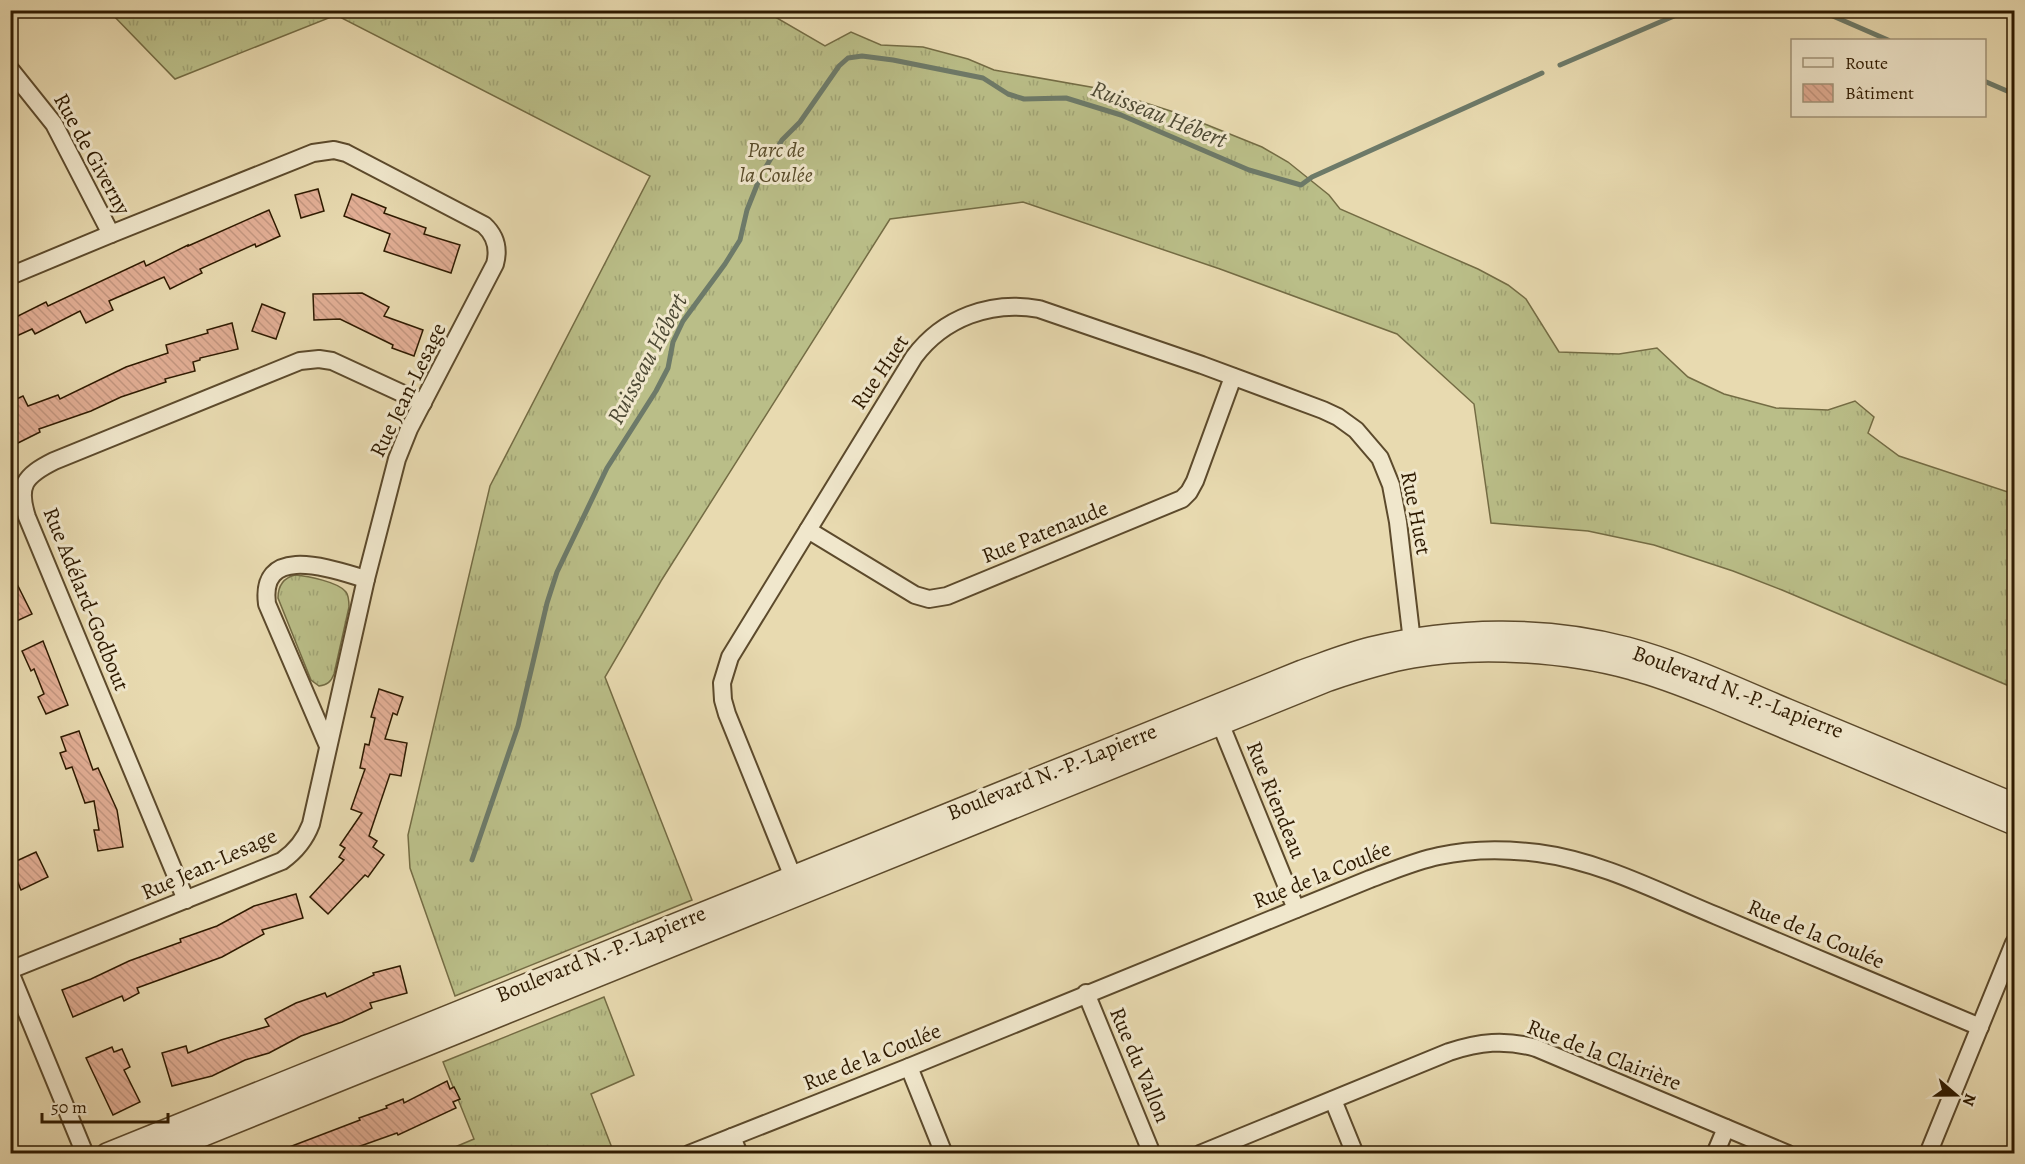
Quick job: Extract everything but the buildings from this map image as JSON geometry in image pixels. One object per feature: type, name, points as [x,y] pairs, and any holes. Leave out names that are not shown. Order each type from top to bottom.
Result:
[{"type":"street","name":"Rue de Giverny","points":[[10,69],[54,124],[111,234]]},
{"type":"street","name":"Rue Jean-Lesage","points":[[10,276],[313,153],[329,150],[346,153],[480,222],[489,229],[497,252],[496,261],[397,459],[366,579],[307,834],[296,849],[282,861],[10,971]]},
{"type":"street","name":"Rue Huet","points":[[796,885],[727,714],[723,700],[726,666],[920,349],[933,336],[974,312],[1016,306],[1039,309],[1233,377],[1338,417],[1366,440],[1380,458],[1388,475],[1395,503],[1413,648]]},
{"type":"street","name":"Rue Adélard-Godbout","points":[[186,900],[27,517],[21,496],[24,484],[33,472],[54,462],[300,361],[319,359],[332,361],[423,403]]},
{"type":"street","name":"Rue Patenaude","points":[[808,530],[915,596],[929,599],[947,596],[1182,499],[1195,481],[1233,377]]},
{"type":"street","points":[[328,746],[267,604],[267,589],[275,573],[282,567],[293,564],[310,565],[366,579]]},
{"type":"street","name":"Boulevard N.-P.-Lapierre","points":[[107,1154],[796,885],[1217,715],[1329,680],[1452,634],[1529,633],[1601,642],[1625,648],[1671,662],[1722,682],[2014,804]]},
{"type":"street","name":"Boulevard N.-P.-Lapierre","points":[[1413,648],[1547,653],[1631,668],[1678,684],[2014,824]]},
{"type":"street","name":"Rue Riendeau","points":[[1217,715],[1296,909]]},
{"type":"street","name":"Rue de la Coulée","points":[[689,1154],[1380,875],[1439,856],[1515,851],[1552,855],[1604,870],[1980,1027]]},
{"type":"street","name":"Boulevard N.-P.-Lapierre","points":[[158,1154],[796,885]]},
{"type":"street","points":[[1928,1154],[2014,943]]},
{"type":"street","points":[[10,971],[85,1154]]},
{"type":"street","name":"Rue du Vallon","points":[[1086,993],[1152,1154]]},
{"type":"street","name":"Rue de la Clairière","points":[[1200,1154],[1470,1045],[1498,1041],[1536,1048],[1788,1154]]},
{"type":"street","points":[[909,1067],[944,1154]]},
{"type":"street","points":[[1333,1100],[1355,1154]]},
{"type":"street","points":[[1715,1154],[1726,1128]]},
{"type":"street","points":[[732,1137],[739,1154]]},
{"type":"green space","name":"Parc de la Coulée","points":[[109,11],[765,11],[825,46],[851,32],[881,45],[923,47],[968,59],[994,70],[1102,89],[1180,114],[1262,147],[1288,162],[1329,195],[1340,209],[1478,269],[1508,285],[1526,299],[1559,352],[1619,354],[1657,348],[1688,377],[1724,394],[1776,408],[1828,410],[1855,401],[1874,417],[1868,433],[1899,456],[2014,494],[2014,688],[1782,590],[1654,545],[1588,531],[1491,523],[1474,404],[1397,334],[1220,269],[1023,202],[890,219],[661,581],[605,677],[692,900],[455,996],[410,868],[408,835],[490,486],[650,176],[336,15],[175,79]]},
{"type":"green space","points":[[295,575],[330,582],[342,588],[348,597],[349,607],[334,674],[330,681],[322,686],[311,680],[278,598],[282,584],[287,578]]},
{"type":"green space","points":[[604,997],[634,1075],[591,1094],[614,1153],[457,1153],[455,1147],[474,1139],[443,1062]]},
{"type":"waterway","name":"Ruisseau Hébert","points":[[1560,65],[1688,10]]},
{"type":"waterway","points":[[1819,10],[1886,39]]},
{"type":"waterway","name":"Ruisseau Hébert","points":[[472,860],[518,726],[547,603],[557,572],[607,468],[668,368],[673,342],[683,321],[740,240],[747,210],[761,175],[782,140],[800,122],[839,66],[848,58],[862,56],[893,60],[983,78],[1008,94],[1024,99],[1066,98],[1121,115],[1249,170],[1301,185],[1312,177],[1542,73]]},
{"type":"waterway","points":[[1986,82],[2014,94]]}]
